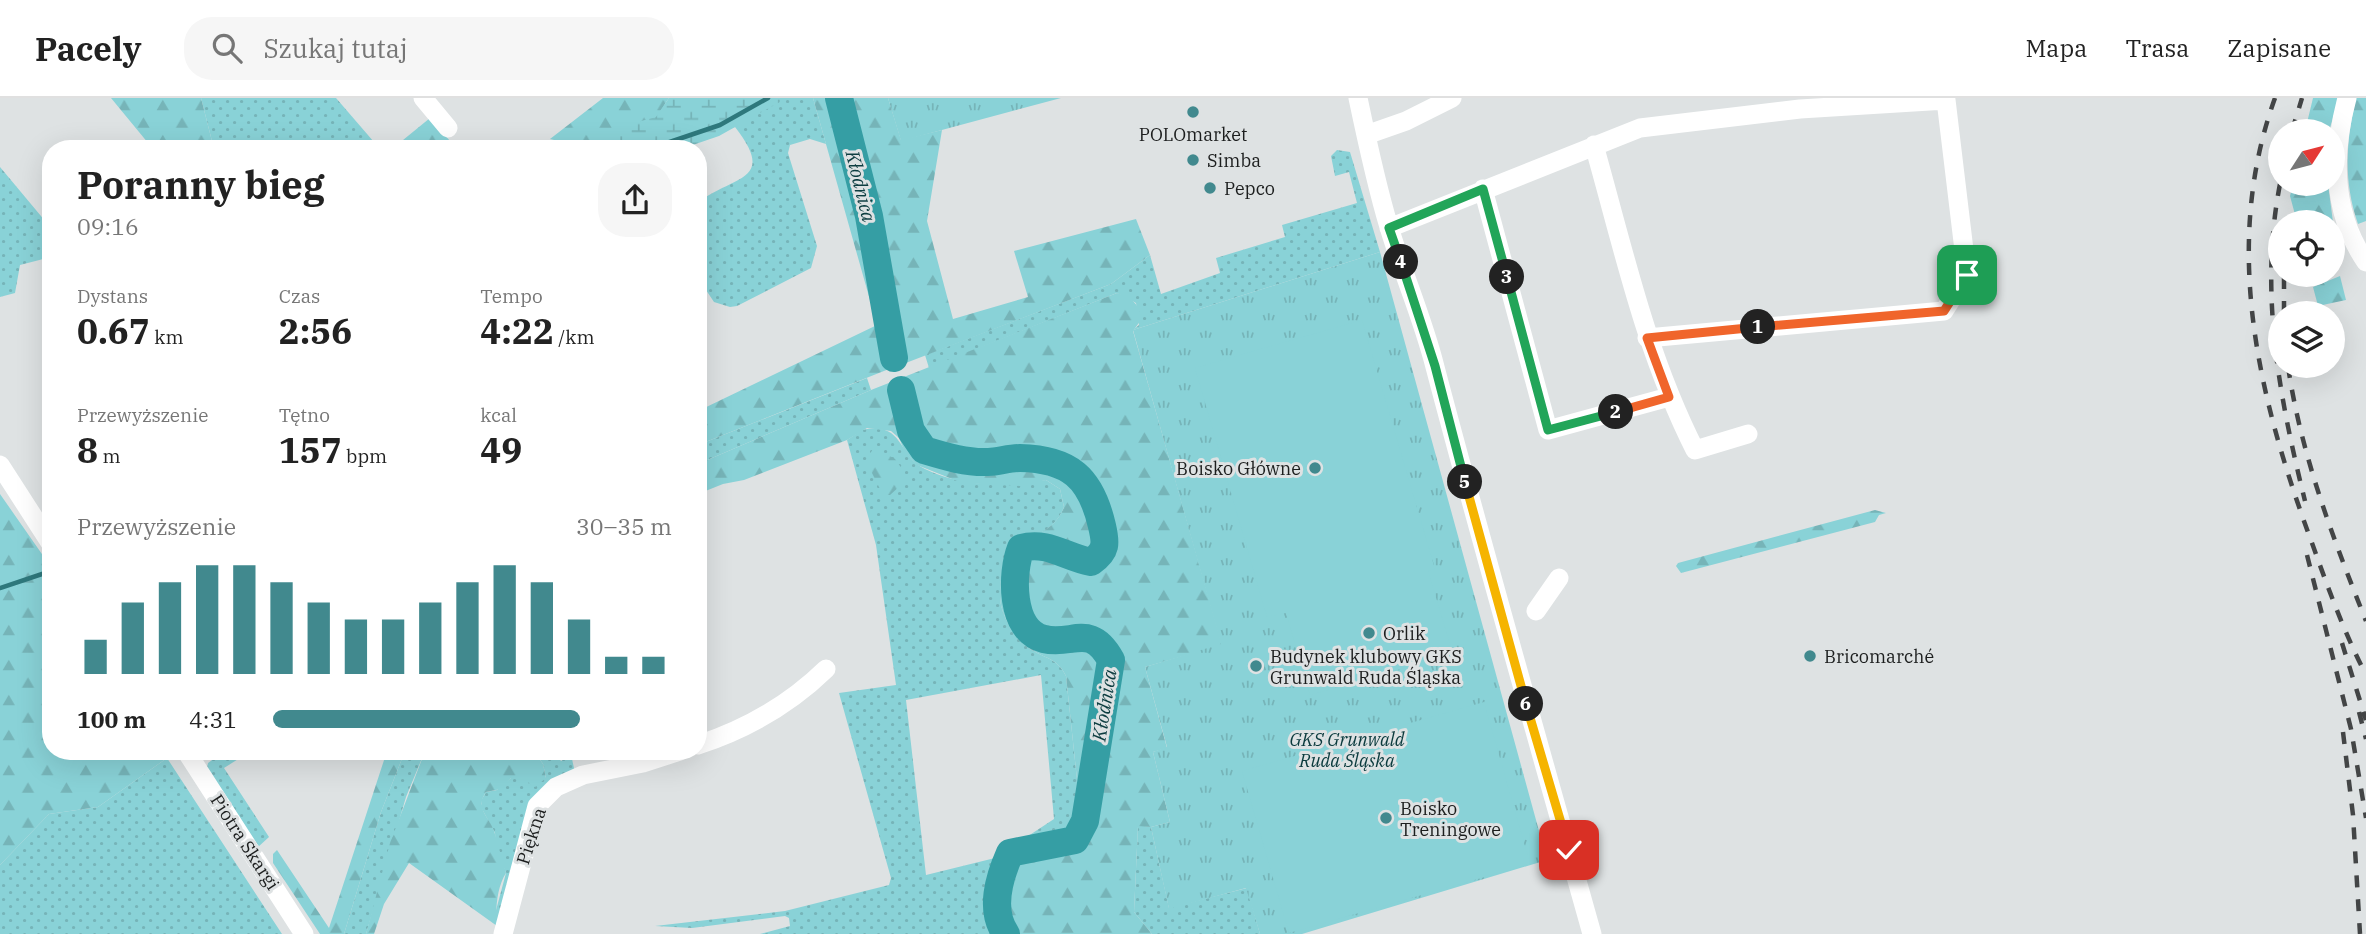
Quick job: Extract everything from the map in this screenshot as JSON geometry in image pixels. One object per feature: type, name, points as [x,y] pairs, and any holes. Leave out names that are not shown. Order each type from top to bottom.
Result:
[{"type":"street","points":[[423,98],[448,128]]},
{"type":"street","points":[[1358,98],[1389,228],[1413,291],[1435,366],[1502,620],[1592,934]]},
{"type":"street","points":[[1366,135],[1406,121],[1452,98]]},
{"type":"street","points":[[2347,98],[2338,137],[2338,180],[2344,221],[2366,262]]},
{"type":"street","points":[[1389,228],[1640,128],[1800,109],[1945,100],[1967,275],[1944,311],[1647,338]]},
{"type":"street","points":[[1594,145],[1647,338],[1669,397],[1695,450],[1748,434]]},
{"type":"street","points":[[1483,189],[1548,430],[1669,397]]},
{"type":"street","points":[[0,465],[42,530]]},
{"type":"street","points":[[1536,611],[1559,578]]},
{"type":"street","points":[[707,742],[763,718],[798,696],[826,669]]},
{"type":"street","name":"Piotra Skargi","points":[[192,760],[304,934]]},
{"type":"street","name":"Piękna","points":[[503,934],[537,806],[556,787],[583,775],[644,760]]},
{"type":"green space","points":[[111,98],[201,98],[212,140],[146,140]]},
{"type":"green space","points":[[201,98],[336,98],[372,140],[212,140]]},
{"type":"green space","points":[[603,98],[669,98],[656,117],[623,128],[604,140],[550,139]]},
{"type":"green space","points":[[669,98],[813,98],[826,144],[810,139],[790,145],[788,153],[817,246],[811,268],[737,306],[730,307],[714,302],[707,292],[707,196],[737,181],[752,167],[747,145],[735,127],[703,140],[603,140],[667,103]]},
{"type":"green space","points":[[669,98],[787,98],[707,140],[605,140],[620,127],[656,117]]},
{"type":"green space","points":[[813,98],[837,98],[867,218],[894,367],[707,441],[707,407],[877,325]]},
{"type":"green space","points":[[840,98],[888,98],[901,140],[942,130],[927,221],[953,319],[1028,297],[1014,251],[1136,219],[1150,255],[1111,284],[898,366],[870,218]]},
{"type":"green space","points":[[888,98],[1061,98],[901,141]]},
{"type":"green space","points":[[2313,98],[2339,98],[2333,119],[2308,119]]},
{"type":"green space","points":[[2356,98],[2366,98],[2366,221],[2358,224],[2348,177],[2350,130]]},
{"type":"green space","points":[[430,118],[449,140],[403,140]]},
{"type":"green space","points":[[1337,150],[1350,152],[1380,252],[1133,330],[1139,325],[1136,303],[1117,293],[929,368],[925,355],[1111,284],[1150,255],[1161,294],[1220,273],[1216,258],[1285,237],[1282,225],[1357,203],[1349,172],[1335,176],[1331,156]]},
{"type":"green space","points":[[0,167],[42,217],[42,259],[20,265],[15,293],[0,297]]},
{"type":"green space","points":[[2290,196],[2330,196],[2331,210],[2294,210]]},
{"type":"green space","name":"GKS Grunwald Ruda Śląska","points":[[1380,252],[1547,860],[1302,934],[1260,934],[1246,888],[1169,909],[1151,827],[1170,822],[1153,752],[1167,747],[1145,667],[1221,644],[1133,330]]},
{"type":"green space","points":[[2313,287],[2343,287],[2346,300],[2317,301]]},
{"type":"green space","points":[[1117,293],[1131,299],[1137,306],[1141,320],[1133,331],[1222,645],[1145,667],[1167,748],[1153,752],[1170,822],[1151,827],[1138,826],[1134,912],[1152,934],[993,934],[987,895],[995,858],[1016,844],[1068,834],[1081,817],[1066,676],[1059,665],[1029,648],[1019,638],[1005,618],[1000,597],[1002,572],[1007,556],[1015,546],[1056,521],[1064,507],[1060,489],[1046,480],[1020,486],[962,483],[917,465],[905,452],[899,438],[891,431],[867,428],[847,440],[744,480],[707,490],[707,460],[871,390]]},
{"type":"green space","name":"Boisko Główne","points":[[1362,320],[1435,569],[1428,571],[1453,654],[1310,695],[1286,613],[1267,617],[1195,368]]},
{"type":"green space","points":[[867,378],[871,390],[707,460],[707,441]]},
{"type":"green space","points":[[862,430],[886,430],[899,441],[916,463],[956,480],[985,484],[1046,480],[1060,489],[1064,507],[1056,521],[1016,547],[1008,557],[1002,573],[1000,597],[1005,618],[1019,638],[1029,648],[1059,665],[1066,676],[1081,817],[1068,834],[1016,844],[1054,819],[1041,675],[906,700],[926,875],[995,858],[987,895],[993,934],[760,934],[790,926],[789,918],[785,916],[692,928],[655,926],[785,911],[889,885],[891,878],[839,693],[896,685],[876,545],[847,440]]},
{"type":"green space","points":[[874,447],[895,459],[905,473],[901,485],[890,495],[883,495],[866,461]]},
{"type":"green space","points":[[0,494],[42,554],[42,760],[164,760],[98,807],[49,814],[0,865]]},
{"type":"green space","points":[[1875,510],[1886,513],[1879,515],[1875,522],[1681,573],[1676,566],[1678,563]]},
{"type":"green space","name":"Boisko Treningowe","points":[[1484,702],[1530,864],[1289,933],[1242,771]]},
{"type":"green space","points":[[164,760],[168,760],[282,934],[0,934],[0,865],[49,814],[98,807]]},
{"type":"green space","points":[[212,760],[237,760],[224,768],[269,837],[257,848],[207,768]]},
{"type":"green space","points":[[384,760],[401,760],[381,812],[344,934],[320,934],[273,863],[273,854],[277,850],[329,928]]},
{"type":"green space","points":[[401,760],[421,760],[406,797],[366,934],[344,934],[381,812]]},
{"type":"green space","points":[[422,760],[540,760],[543,764],[546,778],[535,787],[521,779],[511,778],[501,789],[486,792],[483,798],[483,809],[493,828],[506,873],[497,899],[497,926],[409,863],[384,904],[374,934],[366,934],[390,843]]},
{"type":"green space","points":[[540,760],[572,760],[575,773],[553,782],[497,926],[495,914],[506,873],[496,847],[495,833],[482,809],[482,799],[486,792],[497,790],[511,778],[546,778]]},
{"type":"green space","points":[[1138,825],[1151,827],[1169,908],[1247,888],[1260,934],[1152,934],[1134,912]]},
{"type":"waterway","points":[[676,140],[720,125],[768,98]]},
{"type":"waterway","name":"Kłodnica","points":[[839,98],[869,216],[894,358]]},
{"type":"waterway","name":"Kłodnica","points":[[901,390],[911,431],[924,450],[955,459],[992,462],[1020,458],[1037,459],[1065,467],[1076,474],[1092,495],[1103,532],[1103,550],[1091,562],[1031,546],[1021,548],[1018,559],[1016,600],[1019,613],[1033,634],[1054,640],[1088,639],[1103,648],[1111,660],[1085,821],[1075,840],[1010,853],[999,883],[997,904],[998,915],[1006,934]]},
{"type":"waterway","points":[[0,588],[42,574]]},
{"type":"railway","points":[[2275,98],[2259,154],[2251,210],[2249,267],[2253,323],[2276,434],[2293,489],[2337,610],[2366,675]]},
{"type":"railway","points":[[2296,119],[2302,98]]},
{"type":"railway","points":[[2278,196],[2271,264],[2275,344],[2287,422],[2305,501]]},
{"type":"railway","points":[[2284,287],[2284,301]]},
{"type":"railway","points":[[2290,378],[2310,464],[2330,527],[2366,621]]},
{"type":"railway","points":[[2307,555],[2351,729],[2366,818]]},
{"type":"railway","points":[[2342,643],[2366,720]]},
{"type":"railway","points":[[2359,712],[2366,739]]},
{"type":"railway","points":[[2343,732],[2353,815],[2360,934]]},
{"type":"place","name":"POLOmarket","points":[[1193,112]]},
{"type":"place","name":"Simba","points":[[1193,160]]},
{"type":"place","name":"Pepco","points":[[1210,188]]},
{"type":"place","name":"Boisko Główne","points":[[1315,468]]},
{"type":"place","name":"Orlik","points":[[1369,633]]},
{"type":"place","name":"Bricomarché","points":[[1810,656]]},
{"type":"place","name":"Budynek klubowy GKS Grunwald Ruda Śląska","points":[[1256,666]]},
{"type":"place","name":"Boisko Treningowe","points":[[1386,818]]},
{"type":"route","points":[[1569,850],[1502,620],[1435,366],[1413,291],[1389,228],[1483,189],[1548,430],[1669,397],[1647,338],[1944,311],[1967,275]]}]
